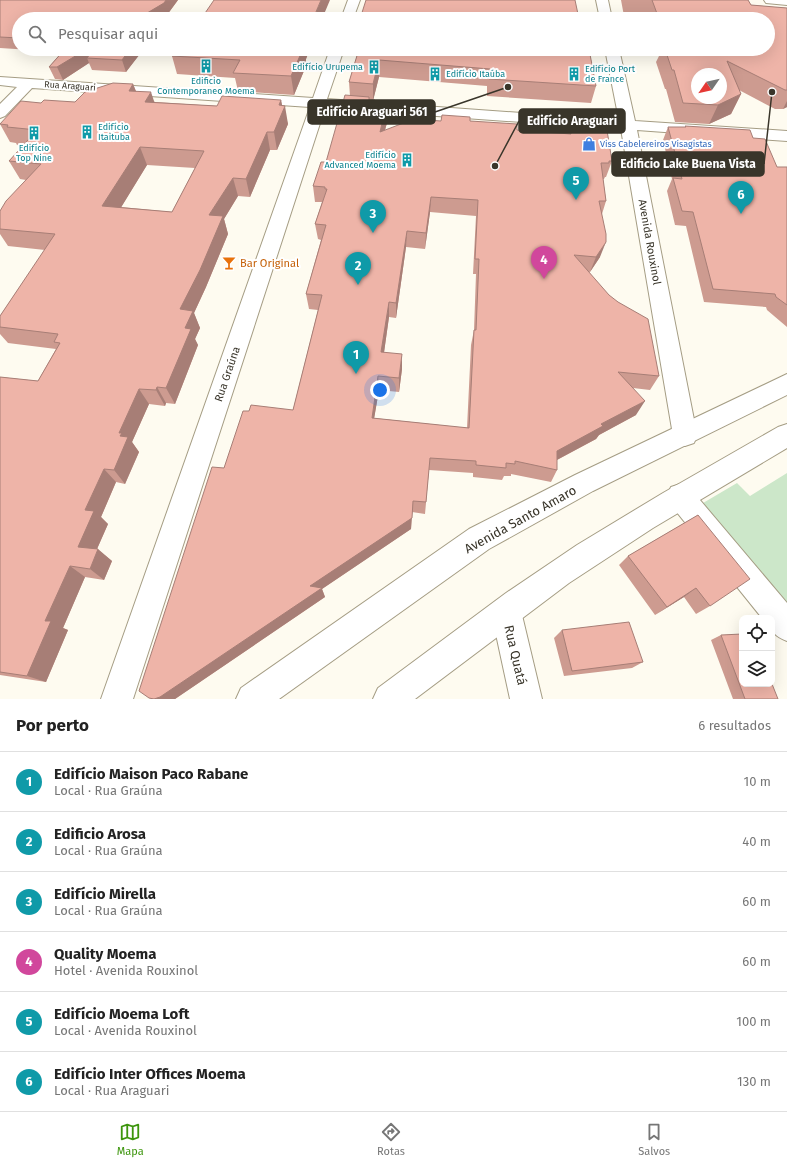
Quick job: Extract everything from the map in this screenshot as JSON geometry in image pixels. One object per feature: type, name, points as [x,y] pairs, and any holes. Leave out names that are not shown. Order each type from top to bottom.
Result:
[{"type":"street","points":[[350,12],[354,0]]},
{"type":"street","points":[[602,0],[605,12]]},
{"type":"street","points":[[770,0],[787,1]]},
{"type":"street","name":"Rua Graúna","points":[[117,699],[334,56]]},
{"type":"street","name":"Avenida Rouxinol","points":[[614,56],[629,125],[685,435]]},
{"type":"street","name":"Rua Araguari","points":[[0,81],[318,102],[787,136]]},
{"type":"street","points":[[0,113],[28,83]]},
{"type":"street","name":"Avenida Santo Amaro","points":[[252,699],[479,539],[584,483],[787,384]]},
{"type":"street","points":[[389,699],[506,611],[560,573],[680,496],[787,435]]},
{"type":"street","points":[[680,496],[787,626]]},
{"type":"street","name":"Rua Quatá","points":[[506,611],[526,699]]},
{"type":"green space","points":[[787,473],[787,606],[698,506],[737,483],[750,496]]},
{"type":"building","points":[[0,0],[166,0],[164,3],[149,12],[12,12],[12,38],[0,37]]},
{"type":"building","points":[[214,0],[321,0],[316,12],[206,12]]},
{"type":"building","points":[[366,0],[575,0],[578,12],[362,12]]},
{"type":"building","points":[[652,0],[748,0],[751,5],[787,8],[787,90],[727,61],[741,94],[727,101],[727,68],[691,68],[691,103],[683,103],[674,70],[672,70],[667,56],[775,56],[775,12],[656,12]]},
{"type":"building","points":[[59,56],[75,56],[57,67],[49,67]]},
{"type":"building","points":[[89,56],[125,56],[122,60],[87,58]]},
{"type":"building","points":[[172,56],[300,56],[291,76],[233,73],[240,60]]},
{"type":"building","points":[[357,56],[590,56],[596,86],[489,79],[490,69],[379,60],[373,84],[349,82]]},
{"type":"building","points":[[113,83],[133,84],[129,91],[151,92],[145,102],[217,106],[222,96],[281,100],[279,105],[285,106],[274,132],[267,132],[246,179],[233,178],[209,215],[223,216],[200,270],[180,309],[193,311],[185,328],[191,329],[166,388],[157,387],[156,390],[139,389],[119,433],[122,433],[120,436],[128,437],[114,470],[104,469],[85,510],[94,511],[78,547],[98,549],[90,569],[70,566],[45,621],[51,621],[27,676],[0,672],[0,377],[38,381],[60,343],[54,342],[58,334],[0,327],[0,316],[55,234],[0,229],[0,211],[6,201],[41,164],[9,161],[37,130],[7,127],[8,125],[0,124],[21,101],[41,103],[44,100],[75,102],[85,92]],"holes":[[[140,147],[204,151],[172,212],[102,206]]]},
{"type":"building","points":[[345,95],[369,97],[369,100],[375,100],[374,106],[386,107],[380,132],[414,119],[441,121],[442,115],[470,117],[470,121],[517,124],[517,130],[571,134],[568,111],[597,113],[605,118],[612,161],[609,161],[609,163],[601,163],[606,201],[599,201],[606,234],[606,242],[596,257],[574,255],[609,295],[618,302],[648,319],[659,376],[618,372],[645,401],[601,424],[603,426],[557,451],[557,470],[515,461],[515,464],[506,463],[506,468],[476,465],[476,461],[430,458],[426,502],[413,501],[412,518],[310,586],[322,588],[160,697],[154,699],[149,698],[139,691],[212,467],[224,468],[243,411],[249,411],[251,405],[293,410],[322,295],[306,294],[326,225],[315,224],[327,189],[325,189],[325,187],[313,186],[321,162],[326,162]],"holes":[[[431,197],[478,200],[475,259],[479,259],[469,428],[372,418],[378,376],[399,378],[402,354],[381,352],[389,302],[396,303],[407,231],[426,233]]]},
{"type":"building","points":[[685,126],[750,130],[753,138],[765,139],[777,167],[787,167],[787,305],[776,297],[775,294],[713,289],[693,212],[682,211],[673,178],[682,179],[668,127],[686,127]]},
{"type":"building","points":[[698,515],[750,579],[710,606],[696,588],[667,607],[628,556]]},
{"type":"building","points":[[629,622],[643,662],[572,671],[562,630]]},
{"type":"building","points":[[739,634],[739,683],[721,635]]},
{"type":"building","points":[[740,687],[773,687],[778,699],[745,699]]},
{"type":"place","name":"Edificio Contemporaneo Moema","points":[[206,66]]},
{"type":"place","name":"Edifício Urupema","points":[[374,67]]},
{"type":"place","name":"Edifício Itaúba","points":[[435,74]]},
{"type":"place","name":"Edifício Port de France","points":[[574,74]]},
{"type":"place","name":"Edifício Araguari 561","points":[[508,87]]},
{"type":"place","name":"Edificio Lake Buena Vista","points":[[772,92]]},
{"type":"place","name":"Edifício Itaituba","points":[[87,132]]},
{"type":"place","name":"Edifício Top Nine","points":[[34,133]]},
{"type":"place","name":"Viss Cabelereiros Visagistas","points":[[589,144]]},
{"type":"place","name":"Edifício Advanced Moema","points":[[407,160]]},
{"type":"place","name":"Edifício Araguari","points":[[495,166]]},
{"type":"place","name":"Edifício Moema Loft","points":[[576,200]]},
{"type":"place","name":"Edifício Inter Offices Moema","points":[[741,214]]},
{"type":"place","name":"Edifício Mirella","points":[[373,233]]},
{"type":"place","name":"Bar Original","points":[[229,263]]},
{"type":"place","name":"Quality Moema","points":[[544,279]]},
{"type":"place","name":"Edificio Arosa","points":[[358,285]]},
{"type":"place","name":"Edifício Maison Paco Rabane","points":[[356,374]]}]
